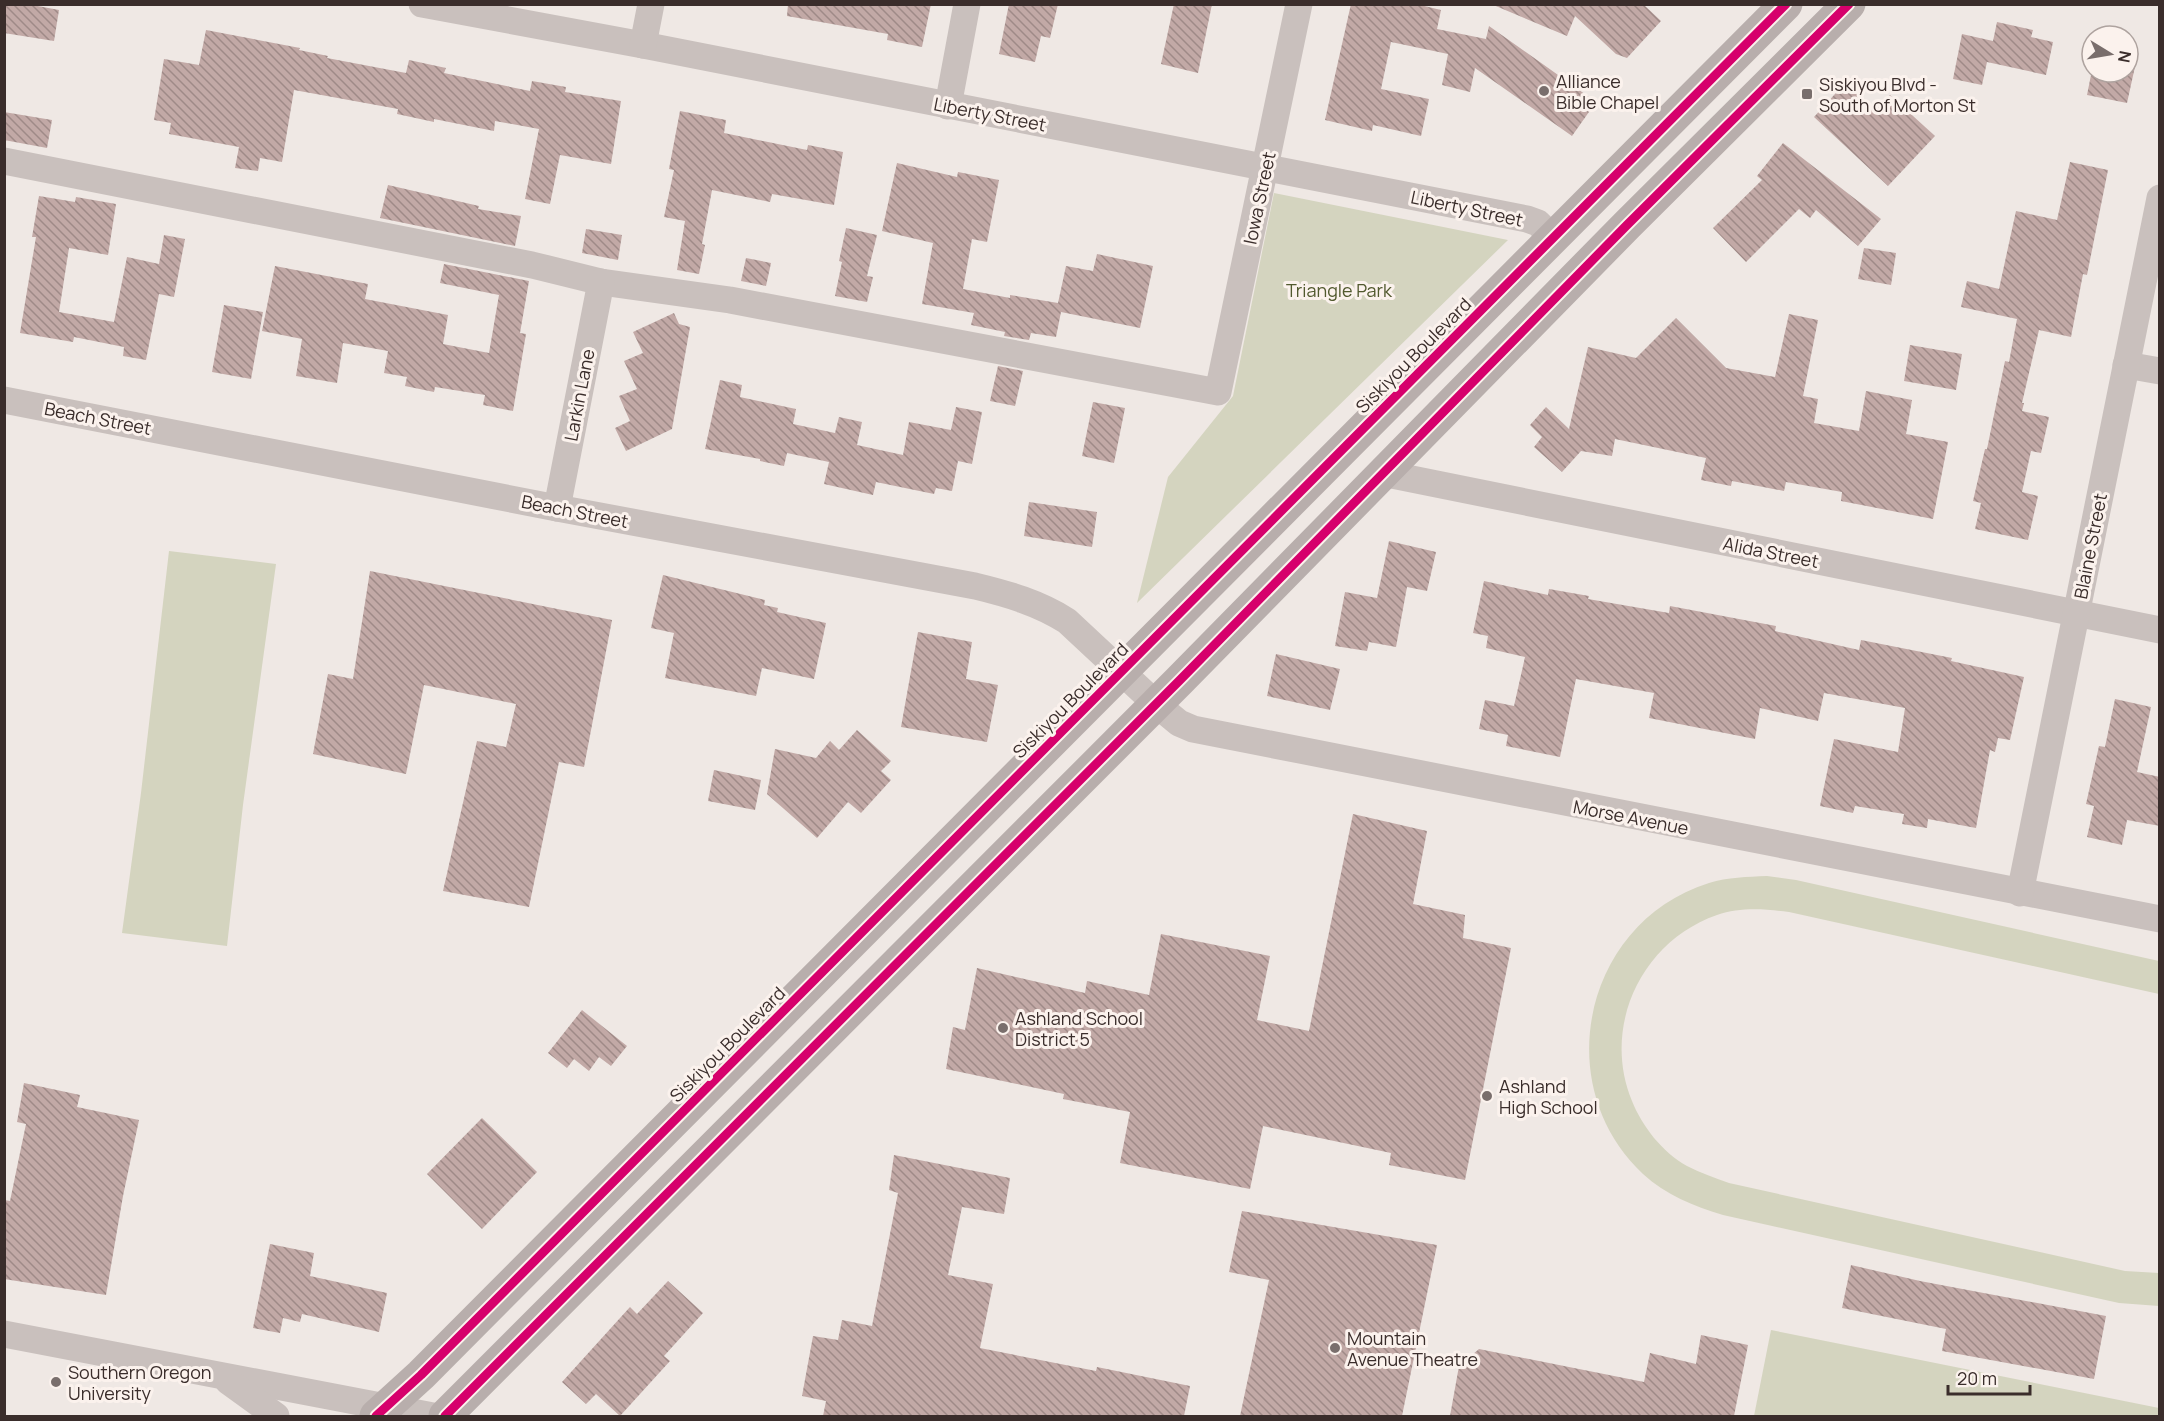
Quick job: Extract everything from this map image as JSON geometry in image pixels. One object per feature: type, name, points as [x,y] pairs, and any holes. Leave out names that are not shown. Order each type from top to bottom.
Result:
[{"type":"main road","name":"Siskiyou Boulevard","points":[[380,1412],[421,1375],[1786,4]]},
{"type":"main road","points":[[445,1416],[1156,704],[1382,473],[1849,4]]},
{"type":"street","name":"Liberty Street","points":[[422,4],[643,45],[1527,219],[1538,223],[1552,238]]},
{"type":"street","points":[[643,45],[651,4]]},
{"type":"street","points":[[948,106],[967,4]]},
{"type":"street","name":"Iowa Street","points":[[601,282],[730,300],[1218,392],[1299,4]]},
{"type":"street","points":[[4,161],[532,264],[601,282]]},
{"type":"street","name":"Blaine Street","points":[[2020,893],[2160,198]]},
{"type":"street","name":"Larkin Lane","points":[[558,508],[601,282]]},
{"type":"street","points":[[2126,365],[2160,371]]},
{"type":"street","name":"Beach Street","points":[[4,400],[1009,594],[1050,610],[1067,621],[1121,672]]},
{"type":"street","name":"Alida Street","points":[[1382,473],[2160,630]]},
{"type":"street","name":"Morse Avenue","points":[[1121,672],[1179,723],[1193,729],[2160,919]]},
{"type":"street","points":[[4,1334],[222,1376],[380,1412],[433,1416]]},
{"type":"street","points":[[222,1376],[276,1416]]},
{"type":"green space","name":"Triangle Park","points":[[1274,193],[1508,240],[1137,603],[1168,477],[1233,396]]},
{"type":"green space","points":[[169,551],[276,564],[243,805],[227,946],[122,933]]},
{"type":"green space","points":[[1767,876],[1796,880],[2159,961],[2159,994],[1789,912],[1744,910],[1726,912],[1691,927],[1668,944],[1649,966],[1635,990],[1625,1016],[1622,1044],[1624,1073],[1636,1110],[1647,1129],[1661,1146],[1687,1166],[1729,1183],[2125,1271],[2159,1273],[2159,1306],[2119,1303],[1723,1215],[1680,1199],[1643,1174],[1613,1138],[1596,1096],[1589,1053],[1594,1010],[1608,969],[1633,932],[1666,903],[1716,881]]},
{"type":"green space","points":[[1771,1330],[2159,1408],[2159,1416],[1754,1416]]},
{"type":"building","points":[[4,4],[27,4],[59,10],[54,41],[4,33]]},
{"type":"building","points":[[788,4],[931,4],[922,47],[887,40],[888,34],[787,16]]},
{"type":"building","points":[[1009,4],[1058,4],[1050,38],[1041,36],[1035,62],[999,54]]},
{"type":"building","points":[[1174,4],[1212,4],[1198,73],[1161,64]]},
{"type":"building","points":[[1351,4],[1416,4],[1441,10],[1437,29],[1486,39],[1489,26],[1596,102],[1572,136],[1475,68],[1470,92],[1442,85],[1448,54],[1391,42],[1381,89],[1429,99],[1421,136],[1373,125],[1372,131],[1325,120]]},
{"type":"building","points":[[1491,4],[1643,4],[1661,21],[1627,58],[1616,54],[1575,16],[1567,36]]},
{"type":"building","points":[[1997,22],[2033,30],[2031,37],[2053,42],[2046,75],[1987,62],[1982,85],[1953,79],[1962,34],[1993,41]]},
{"type":"building","points":[[206,30],[300,48],[299,50],[328,56],[327,58],[406,73],[409,60],[446,68],[444,73],[530,91],[532,81],[566,87],[565,92],[621,101],[611,164],[560,155],[550,204],[525,199],[539,129],[495,121],[494,131],[434,119],[434,122],[397,114],[398,109],[294,90],[282,162],[260,158],[258,171],[235,168],[239,147],[169,134],[171,123],[154,120],[164,59],[199,65]]},
{"type":"building","points":[[1845,83],[1875,111],[1890,95],[1935,136],[1888,186],[1814,117]]},
{"type":"building","points":[[2089,84],[2131,84],[2127,103],[2087,95]]},
{"type":"building","points":[[680,111],[726,120],[724,133],[807,150],[808,145],[843,152],[834,205],[772,194],[770,202],[712,190],[699,274],[677,270],[685,221],[664,217],[674,170],[669,169]]},
{"type":"building","points":[[4,112],[52,120],[47,148],[4,140]]},
{"type":"building","points":[[1783,143],[1881,219],[1858,246],[1816,210],[1810,218],[1799,209],[1746,262],[1713,228],[1762,180],[1757,176]]},
{"type":"building","points":[[2070,162],[2108,170],[2087,275],[2083,274],[2071,337],[2039,330],[2022,403],[2024,403],[2022,411],[2049,417],[2041,453],[2031,451],[2022,492],[2038,496],[2028,540],[1975,529],[1981,503],[1973,501],[1985,449],[1987,449],[2005,361],[2009,362],[2017,319],[1961,307],[1967,281],[1999,289],[2016,211],[2057,220]]},
{"type":"building","points":[[897,163],[957,177],[958,172],[999,180],[987,242],[972,239],[963,289],[1010,298],[1010,295],[1058,303],[1066,266],[1093,271],[1097,254],[1153,266],[1140,328],[1061,312],[1056,337],[1031,333],[1029,340],[1004,336],[1005,332],[971,325],[974,313],[922,304],[933,243],[882,231]]},
{"type":"building","points":[[388,185],[479,206],[478,209],[521,216],[515,246],[380,218]]},
{"type":"building","points":[[39,196],[75,202],[76,197],[116,204],[108,255],[69,248],[59,312],[114,322],[127,257],[159,264],[164,235],[185,239],[174,297],[159,294],[146,360],[123,356],[124,347],[74,337],[73,342],[20,333],[36,237],[32,237]]},
{"type":"building","points":[[846,228],[877,235],[867,276],[873,277],[867,302],[835,296]]},
{"type":"building","points":[[586,229],[622,235],[618,260],[582,253]]},
{"type":"building","points":[[1864,248],[1896,253],[1891,285],[1858,279]]},
{"type":"building","points":[[746,258],[771,263],[766,286],[741,281]]},
{"type":"building","points":[[444,264],[529,281],[520,333],[526,334],[513,411],[483,405],[485,395],[435,387],[434,392],[405,386],[407,377],[384,373],[388,351],[343,343],[337,383],[296,376],[302,339],[262,331],[275,266],[368,284],[365,299],[448,315],[443,344],[489,353],[499,295],[440,283]]},
{"type":"building","points":[[224,305],[263,312],[251,379],[212,372]]},
{"type":"building","points":[[674,313],[679,324],[690,327],[672,429],[626,451],[615,428],[630,421],[619,396],[637,389],[624,361],[643,353],[633,332]]},
{"type":"building","points":[[1789,314],[1818,320],[1803,396],[1818,399],[1814,423],[1859,431],[1866,391],[1912,400],[1906,434],[1948,442],[1933,519],[1841,501],[1842,492],[1786,482],[1784,491],[1732,481],[1731,486],[1701,480],[1706,458],[1615,439],[1612,456],[1581,451],[1562,472],[1534,447],[1542,437],[1530,425],[1546,407],[1569,429],[1588,347],[1636,358],[1676,318],[1726,368],[1775,377]]},
{"type":"building","points":[[1910,345],[1962,354],[1956,390],[1904,381]]},
{"type":"building","points":[[998,366],[1023,371],[1015,406],[990,401]]},
{"type":"building","points":[[720,380],[742,385],[740,397],[796,409],[793,424],[835,433],[839,417],[862,422],[857,445],[903,455],[909,422],[951,430],[956,407],[982,412],[972,464],[958,461],[952,491],[936,488],[934,494],[876,482],[873,495],[824,484],[829,462],[787,453],[784,466],[705,449]]},
{"type":"building","points":[[1093,402],[1125,408],[1114,463],[1082,456]]},
{"type":"building","points":[[1029,502],[1097,512],[1092,547],[1024,536]]},
{"type":"building","points":[[1389,541],[1436,552],[1427,591],[1407,587],[1396,647],[1369,642],[1367,651],[1335,646],[1345,592],[1377,598]]},
{"type":"building","points":[[370,571],[612,620],[584,767],[559,762],[529,907],[443,891],[477,741],[506,747],[516,704],[424,685],[406,774],[313,754],[328,674],[353,679]]},
{"type":"building","points":[[663,575],[765,600],[764,605],[778,608],[777,612],[826,623],[814,679],[762,668],[756,696],[665,678],[674,633],[651,628]]},
{"type":"building","points":[[1484,581],[1548,595],[1549,589],[1589,596],[1588,599],[1669,613],[1670,606],[1776,626],[1775,631],[1859,650],[1861,640],[1952,658],[1951,661],[2024,677],[2010,740],[1998,738],[1995,752],[1990,750],[1976,828],[1928,819],[1927,828],[1902,824],[1904,814],[1855,806],[1853,813],[1820,806],[1834,739],[1898,752],[1905,708],[1824,693],[1818,721],[1760,708],[1755,739],[1649,718],[1654,693],[1576,679],[1560,757],[1506,746],[1508,735],[1479,729],[1485,700],[1514,706],[1525,657],[1486,648],[1488,636],[1473,633]]},
{"type":"building","points":[[918,632],[972,642],[966,679],[998,685],[987,742],[901,727]]},
{"type":"building","points":[[1276,654],[1340,669],[1330,710],[1267,696]]},
{"type":"building","points":[[2115,699],[2151,707],[2137,772],[2160,777],[2160,826],[2127,820],[2122,845],[2087,837],[2094,806],[2086,804],[2099,746],[2105,747]]},
{"type":"building","points":[[857,730],[891,761],[881,771],[891,780],[861,813],[848,802],[817,838],[767,794],[775,749],[816,758],[830,741],[839,750]]},
{"type":"building","points":[[714,770],[761,780],[755,810],[708,801]]},
{"type":"building","points":[[1353,814],[1427,831],[1413,904],[1465,915],[1463,938],[1511,948],[1465,1180],[1389,1165],[1391,1153],[1263,1126],[1250,1189],[1120,1163],[1130,1112],[1063,1099],[1064,1094],[946,1069],[953,1027],[965,1030],[977,968],[1085,993],[1087,981],[1149,995],[1161,934],[1270,956],[1257,1020],[1309,1031]]},
{"type":"building","points":[[582,1010],[627,1046],[611,1066],[599,1057],[589,1071],[574,1059],[567,1068],[548,1053]]},
{"type":"building","points":[[24,1083],[80,1095],[77,1107],[139,1120],[106,1295],[4,1279],[4,1200],[10,1201],[26,1124],[17,1122]]},
{"type":"building","points":[[482,1118],[537,1172],[482,1229],[427,1174]]},
{"type":"building","points":[[894,1155],[1010,1178],[1004,1214],[962,1207],[948,1275],[993,1284],[980,1348],[1096,1371],[1097,1367],[1190,1386],[1184,1416],[823,1416],[826,1401],[802,1396],[813,1336],[838,1340],[842,1320],[872,1326],[898,1193],[889,1190]]},
{"type":"building","name":"Mountain Avenue Theatre","points":[[1242,1211],[1437,1245],[1402,1416],[1240,1416],[1269,1280],[1229,1272]]},
{"type":"building","points":[[270,1244],[314,1253],[310,1276],[387,1293],[379,1332],[302,1314],[300,1322],[283,1318],[280,1333],[253,1328]]},
{"type":"building","points":[[1851,1265],[1920,1281],[2106,1316],[2094,1379],[1942,1351],[1946,1329],[1842,1308]]},
{"type":"building","points":[[668,1281],[703,1313],[664,1356],[670,1361],[620,1416],[596,1394],[586,1404],[562,1382],[630,1307],[637,1314]]},
{"type":"building","points":[[1701,1335],[1748,1345],[1734,1416],[1450,1416],[1459,1366],[1479,1349],[1644,1382],[1650,1353],[1696,1364]]},
{"type":"cycle path","points":[[376,1416],[421,1375],[1786,4]]},
{"type":"cycle path","points":[[445,1416],[1179,681],[1627,225],[1849,4]]},
{"type":"place","name":"Alliance Bible Chapel","points":[[1544,91]]},
{"type":"place","name":"Siskiyou Blvd - South of Morton St","points":[[1807,94]]},
{"type":"place","name":"Ashland School District 5","points":[[1003,1028]]},
{"type":"place","name":"Ashland High School","points":[[1487,1096]]},
{"type":"place","name":"Mountain Avenue Theatre","points":[[1335,1348]]},
{"type":"place","name":"Southern Oregon University","points":[[56,1382]]}]
